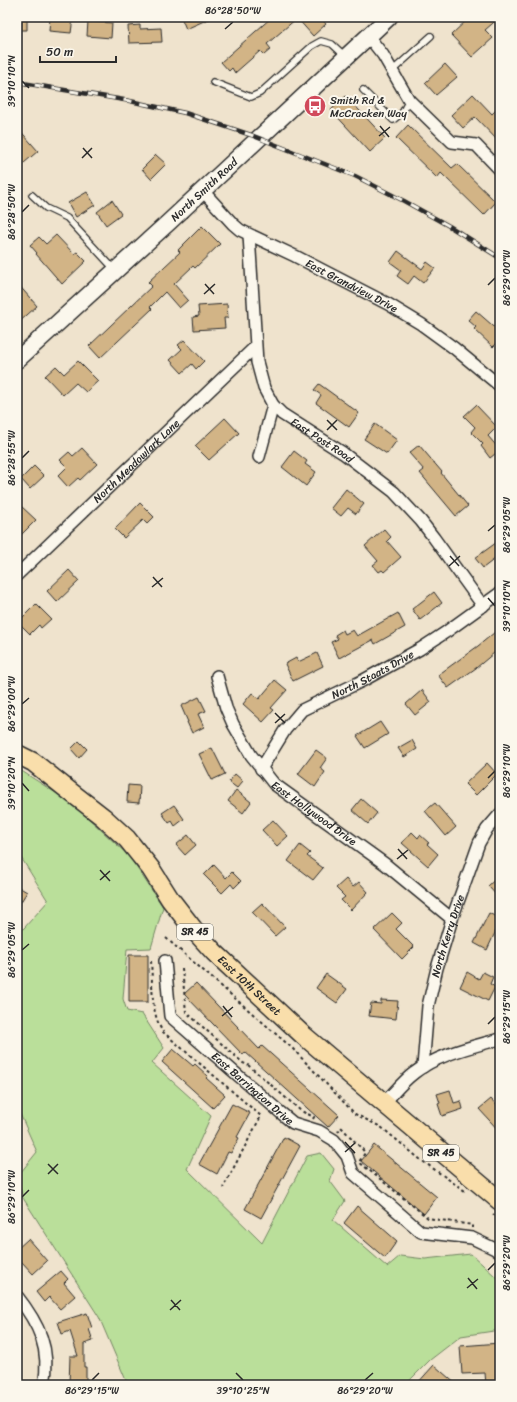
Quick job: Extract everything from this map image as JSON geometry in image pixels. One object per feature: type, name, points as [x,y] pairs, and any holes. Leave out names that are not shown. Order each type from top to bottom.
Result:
[{"type":"main road","name":"North Smith Road","points":[[17,360],[116,271],[389,17]]},
{"type":"main road","name":"East 10th Street","points":[[17,754],[33,762],[67,788],[103,817],[127,839],[151,869],[170,899],[194,930],[214,952],[302,1035],[384,1103],[495,1206]]},
{"type":"street","points":[[368,36],[383,55],[409,100],[452,142],[476,145],[500,170]]},
{"type":"street","name":"East Grandview Drive","points":[[202,190],[232,224],[249,235],[353,284],[388,304],[469,359],[500,386]]},
{"type":"street","name":"East Post Road","points":[[249,235],[255,347],[264,388],[273,405],[282,414],[343,453],[394,492],[421,521],[483,606]]},
{"type":"street","name":"North Meadowlark Lane","points":[[17,576],[255,347]]},
{"type":"street","points":[[259,457],[273,405]]},
{"type":"street","name":"North Staats Drive","points":[[260,769],[285,730],[302,710],[401,660],[446,632],[500,593]]},
{"type":"street","name":"East Hollywood Drive","points":[[217,676],[226,708],[233,724],[260,769],[274,784],[385,864],[452,919]]},
{"type":"street","name":"North Kerry Drive","points":[[423,1067],[428,1006],[435,975],[452,919],[479,843],[487,829],[500,814]]},
{"type":"street","name":"East Barrington Drive","points":[[166,961],[170,1016],[293,1123],[319,1131],[334,1140],[347,1156],[354,1173],[421,1232],[472,1238],[500,1253]]},
{"type":"street","points":[[384,1103],[414,1073],[423,1067],[458,1052],[500,1039]]},
{"type":"street","points":[[17,1296],[32,1315],[42,1340],[46,1361],[44,1385]]},
{"type":"lane","points":[[392,71],[431,36]]},
{"type":"lane","points":[[213,82],[251,97],[260,93],[312,46],[320,41],[332,44],[347,57]]},
{"type":"lane","points":[[363,90],[393,120],[402,113],[409,100]]},
{"type":"lane","points":[[32,195],[46,208],[67,218],[116,271]]},
{"type":"path","points":[[166,938],[292,1048],[356,1114],[380,1127],[421,1160],[468,1193]]},
{"type":"path","points":[[151,961],[154,1011],[158,1024],[163,1032],[261,1116],[223,1188]]},
{"type":"path","points":[[495,1206],[500,1219]]},
{"type":"green space","points":[[17,768],[73,804],[129,856],[163,907],[151,948],[127,949],[123,999],[127,1011],[142,1014],[164,1048],[152,1063],[211,1116],[187,1169],[262,1243],[307,1156],[321,1153],[334,1169],[330,1181],[345,1201],[333,1220],[387,1267],[400,1256],[425,1259],[471,1254],[500,1279],[500,1330],[461,1336],[430,1360],[405,1385],[128,1385],[99,1317],[23,1198],[17,1177],[37,1152],[17,1107],[17,936],[48,901],[17,851]]},
{"type":"building","points":[[17,17],[27,17],[27,30],[17,30]]},
{"type":"building","points":[[50,17],[73,18],[71,33],[49,31]]},
{"type":"building","points":[[181,17],[213,17],[186,29]]},
{"type":"building","points":[[272,17],[320,17],[326,24],[313,36],[297,18],[267,44],[271,49],[264,55],[260,51],[235,73],[232,68],[229,71],[221,62]]},
{"type":"building","points":[[470,17],[500,17],[485,30],[493,38],[472,57],[451,35]]},
{"type":"building","points":[[88,21],[112,23],[111,38],[87,36]]},
{"type":"building","points":[[140,25],[140,29],[161,28],[162,42],[129,43],[128,26]]},
{"type":"building","points":[[445,64],[457,77],[436,95],[425,83]]},
{"type":"building","points":[[473,94],[492,114],[500,106],[500,143],[475,117],[463,128],[451,115]]},
{"type":"building","points":[[346,96],[385,138],[370,152],[331,110]]},
{"type":"building","points":[[408,125],[452,168],[457,164],[496,202],[484,215],[441,173],[437,178],[396,138]]},
{"type":"building","points":[[17,127],[38,151],[17,169]]},
{"type":"building","points":[[156,155],[166,164],[151,179],[142,169]]},
{"type":"building","points":[[87,192],[95,205],[76,217],[68,203]]},
{"type":"building","points":[[112,200],[121,214],[106,225],[97,212]]},
{"type":"building","points":[[202,226],[220,244],[195,268],[193,266],[174,284],[188,300],[179,308],[165,292],[150,307],[152,309],[100,358],[89,346],[152,286],[148,282],[180,252],[178,250]]},
{"type":"building","points":[[56,235],[74,254],[77,252],[86,261],[62,284],[30,245],[39,237],[46,244]]},
{"type":"building","points":[[398,251],[422,269],[427,262],[435,268],[423,283],[414,276],[408,284],[397,276],[401,270],[390,262]]},
{"type":"building","points":[[17,283],[37,306],[17,324]]},
{"type":"building","points":[[227,304],[228,318],[224,318],[225,328],[194,330],[193,317],[199,316],[198,306]]},
{"type":"building","points":[[476,311],[500,332],[500,340],[493,347],[474,329],[476,327],[468,320]]},
{"type":"building","points":[[184,340],[204,361],[196,369],[192,364],[182,373],[170,360],[182,349],[178,345]]},
{"type":"building","points":[[78,361],[98,381],[86,392],[76,383],[63,395],[45,376],[56,366],[64,374]]},
{"type":"building","points":[[319,384],[359,413],[349,427],[316,403],[321,395],[314,390]]},
{"type":"building","points":[[476,405],[497,427],[488,436],[500,450],[490,458],[481,446],[483,444],[471,432],[475,427],[464,416]]},
{"type":"building","points":[[225,418],[239,433],[209,460],[195,446]]},
{"type":"building","points":[[375,424],[397,440],[387,454],[364,439]]},
{"type":"building","points":[[419,445],[468,506],[456,516],[420,473],[424,470],[409,453]]},
{"type":"building","points":[[82,448],[97,464],[80,480],[78,478],[68,487],[58,476],[67,467],[60,460],[69,452],[73,456]]},
{"type":"building","points":[[294,451],[307,461],[305,464],[316,472],[306,486],[282,467]]},
{"type":"building","points":[[34,466],[44,476],[30,489],[21,479]]},
{"type":"building","points":[[346,489],[364,504],[356,514],[348,508],[341,516],[331,508]]},
{"type":"building","points":[[140,503],[154,517],[147,524],[143,520],[124,538],[115,529]]},
{"type":"building","points":[[21,506],[36,520],[17,539],[17,510]]},
{"type":"building","points":[[384,529],[391,537],[387,541],[401,557],[384,572],[382,570],[379,572],[373,565],[378,561],[365,546]]},
{"type":"building","points":[[500,540],[500,555],[483,568],[475,558]]},
{"type":"building","points":[[69,570],[79,581],[57,602],[47,591]]},
{"type":"building","points":[[434,592],[442,603],[420,620],[412,609]]},
{"type":"building","points":[[36,604],[51,619],[41,628],[39,625],[30,634],[18,622]]},
{"type":"building","points":[[398,613],[405,627],[375,644],[373,640],[339,658],[331,642],[338,639],[335,635],[343,630],[345,634],[353,630],[357,636]]},
{"type":"building","points":[[500,628],[500,648],[476,668],[448,688],[438,675]]},
{"type":"building","points":[[317,653],[323,666],[293,681],[285,664],[296,658],[298,662]]},
{"type":"building","points":[[275,680],[287,690],[271,708],[274,710],[263,722],[243,704],[252,693],[259,699]]},
{"type":"building","points":[[422,690],[431,702],[415,715],[406,704]]},
{"type":"building","points":[[199,697],[206,711],[198,714],[204,727],[192,733],[181,706]]},
{"type":"building","points":[[380,722],[388,734],[365,748],[357,736]]},
{"type":"building","points":[[412,740],[417,749],[404,757],[398,748]]},
{"type":"building","points":[[79,741],[87,749],[79,758],[71,749]]},
{"type":"building","points":[[212,748],[225,774],[212,780],[199,754]]},
{"type":"building","points":[[316,750],[327,758],[320,768],[325,772],[315,787],[298,774]]},
{"type":"building","points":[[487,763],[497,774],[476,795],[465,784]]},
{"type":"building","points":[[235,774],[243,781],[237,788],[229,782]]},
{"type":"building","points":[[128,785],[140,786],[139,803],[127,802]]},
{"type":"building","points":[[236,790],[251,802],[243,813],[228,801]]},
{"type":"building","points":[[361,799],[377,813],[368,824],[352,810]]},
{"type":"building","points":[[435,803],[456,827],[446,836],[425,811]]},
{"type":"building","points":[[174,805],[184,819],[175,826],[172,821],[169,823],[162,813]]},
{"type":"building","points":[[273,820],[288,836],[277,846],[262,830]]},
{"type":"building","points":[[412,832],[418,838],[420,835],[438,854],[428,866],[402,843]]},
{"type":"building","points":[[188,835],[196,845],[185,855],[176,845]]},
{"type":"building","points":[[300,845],[310,853],[307,856],[323,868],[313,880],[288,861]]},
{"type":"building","points":[[214,865],[226,878],[232,872],[241,881],[234,888],[231,884],[222,893],[204,875]]},
{"type":"building","points":[[500,875],[500,899],[488,886]]},
{"type":"building","points":[[346,879],[353,887],[359,882],[368,892],[351,910],[341,900],[345,897],[336,888]]},
{"type":"building","points":[[17,886],[27,892],[17,908]]},
{"type":"building","points":[[262,903],[285,927],[275,936],[252,912]]},
{"type":"building","points":[[392,913],[402,923],[396,929],[414,947],[402,959],[374,930]]},
{"type":"building","points":[[489,913],[500,919],[500,922],[487,950],[474,943]]},
{"type":"building","points":[[129,955],[148,955],[148,1002],[129,1002]]},
{"type":"building","points":[[467,972],[479,979],[483,972],[493,977],[490,984],[495,987],[488,1001],[460,987]]},
{"type":"building","points":[[326,974],[347,989],[337,1003],[316,988]]},
{"type":"building","points":[[196,983],[259,1049],[262,1046],[339,1115],[328,1127],[245,1052],[243,1055],[184,994]]},
{"type":"building","points":[[381,1000],[398,1001],[396,1019],[369,1016],[371,1003],[381,1004]]},
{"type":"building","points":[[173,1049],[193,1066],[195,1064],[208,1076],[206,1078],[225,1095],[213,1108],[162,1062]]},
{"type":"building","points":[[450,1090],[454,1103],[461,1101],[463,1109],[442,1116],[438,1104],[440,1103],[437,1094]]},
{"type":"building","points":[[491,1099],[500,1109],[500,1132],[479,1109]]},
{"type":"building","points":[[232,1104],[250,1113],[237,1137],[239,1138],[231,1153],[228,1152],[217,1174],[199,1164]]},
{"type":"building","points":[[284,1137],[300,1146],[261,1218],[245,1209]]},
{"type":"building","points":[[374,1145],[437,1197],[424,1214],[361,1161]]},
{"type":"building","points":[[357,1206],[397,1241],[385,1258],[344,1223]]},
{"type":"building","points":[[28,1239],[47,1261],[33,1274],[21,1261],[17,1265],[17,1249]]},
{"type":"building","points":[[61,1271],[68,1279],[64,1283],[75,1296],[60,1309],[49,1297],[44,1302],[36,1292]]},
{"type":"building","points":[[87,1313],[92,1328],[89,1329],[93,1341],[84,1344],[86,1385],[69,1385],[70,1356],[78,1356],[70,1331],[62,1334],[58,1322]]},
{"type":"building","points":[[500,1343],[500,1385],[486,1385],[485,1373],[462,1374],[460,1346]]},
{"type":"building","points":[[434,1365],[457,1385],[416,1385]]},
{"type":"railway","points":[[17,82],[130,101],[185,113],[251,135],[355,176],[449,226],[500,258]]},
{"type":"place","name":"Smith Rd & McCracken Way","points":[[315,106]]}]
